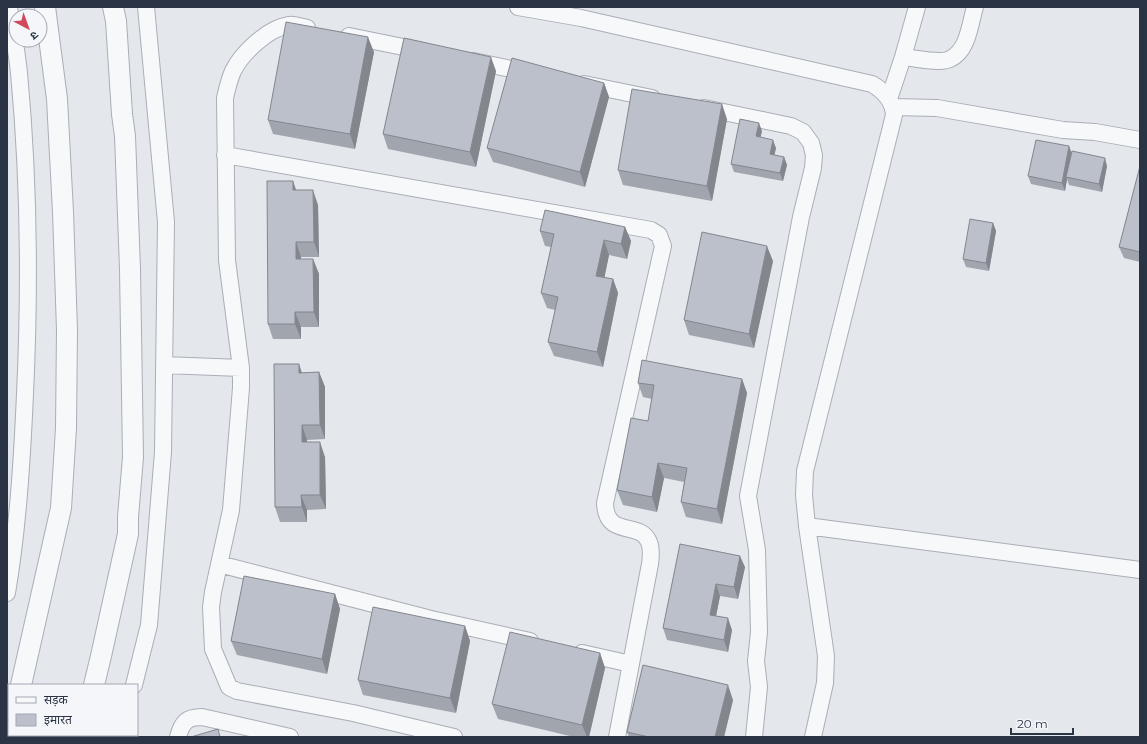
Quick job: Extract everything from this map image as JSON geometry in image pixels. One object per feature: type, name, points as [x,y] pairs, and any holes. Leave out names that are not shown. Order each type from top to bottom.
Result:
[{"type":"street","points":[[7,593],[22,471],[28,348],[27,205],[19,72],[9,7]]},
{"type":"street","points":[[21,684],[62,508],[66,428],[66,330],[63,212],[57,99],[45,7]]},
{"type":"street","points":[[94,684],[128,534],[133,457],[130,269],[125,136],[122,114],[116,21],[113,7]]},
{"type":"street","points":[[134,684],[149,625],[163,452],[166,222],[146,7]]},
{"type":"street","points":[[518,7],[581,18],[872,84],[881,90],[891,103],[894,115],[805,471],[804,495],[807,526],[826,656],[825,683],[814,737]]},
{"type":"street","points":[[891,103],[916,7]]},
{"type":"street","points":[[903,57],[935,61],[949,60],[958,53],[966,41],[975,7]]},
{"type":"street","points":[[321,31],[290,24],[265,35],[241,59],[234,70],[228,83],[225,98],[227,260],[241,368],[241,388],[231,510],[213,592],[213,649],[230,687],[237,691],[251,695],[353,713],[454,737]]},
{"type":"street","points":[[337,34],[439,54]]},
{"type":"street","points":[[462,59],[548,77]]},
{"type":"street","points":[[572,81],[666,100]]},
{"type":"street","points":[[891,103],[937,108],[1063,130],[1094,132],[1140,140]]},
{"type":"street","points":[[689,105],[791,126],[803,132],[811,143],[814,155],[813,168],[799,224],[748,496],[757,550],[759,632],[756,661],[759,688],[754,737]]},
{"type":"street","points":[[225,155],[651,230],[659,235],[663,246],[605,503],[605,511],[609,520],[615,525],[642,533],[648,540],[651,550],[650,564],[617,737]]},
{"type":"street","points":[[164,364],[241,368]]},
{"type":"street","points":[[807,526],[1140,570]]},
{"type":"street","points":[[219,564],[431,618],[546,645]]},
{"type":"street","points":[[570,650],[631,664]]},
{"type":"street","points":[[178,737],[180,730],[186,722],[192,717],[202,716],[290,737]]},
{"type":"building","points":[[286,22],[368,37],[350,134],[268,120]]},
{"type":"building","points":[[404,38],[491,57],[470,152],[383,134]]},
{"type":"building","points":[[512,58],[604,83],[580,172],[487,148]]},
{"type":"building","points":[[632,89],[722,104],[707,186],[618,170]]},
{"type":"building","points":[[740,119],[759,123],[756,136],[773,140],[770,154],[784,157],[780,173],[731,164]]},
{"type":"building","points":[[1036,140],[1069,146],[1062,183],[1028,176]]},
{"type":"building","points":[[1072,151],[1105,158],[1099,184],[1066,177]]},
{"type":"building","points":[[1140,166],[1140,252],[1119,247]]},
{"type":"building","points":[[267,181],[293,181],[293,190],[313,190],[314,242],[296,242],[296,259],[313,259],[314,312],[295,312],[295,324],[268,324]]},
{"type":"building","points":[[545,210],[625,227],[621,244],[604,240],[596,276],[613,279],[597,352],[548,342],[558,297],[541,293],[554,234],[540,231]]},
{"type":"building","points":[[970,219],[993,223],[986,263],[963,259]]},
{"type":"building","points":[[702,232],[767,246],[749,334],[684,320]]},
{"type":"building","points":[[642,360],[742,379],[717,509],[681,502],[687,468],[658,463],[652,497],[617,490],[631,418],[648,421],[654,385],[638,383]]},
{"type":"building","points":[[274,364],[299,364],[299,373],[319,372],[320,425],[302,425],[302,442],[320,442],[320,495],[301,495],[302,507],[275,507]]},
{"type":"building","points":[[680,544],[740,556],[734,587],[716,584],[710,615],[728,618],[724,640],[663,628]]},
{"type":"building","points":[[244,576],[335,594],[322,659],[231,641]]},
{"type":"building","points":[[373,607],[465,626],[450,698],[358,680]]},
{"type":"building","points":[[510,632],[600,653],[582,725],[492,704]]},
{"type":"building","points":[[643,665],[728,685],[715,737],[649,737],[627,732]]},
{"type":"building","points":[[218,729],[220,737],[191,737]]}]
